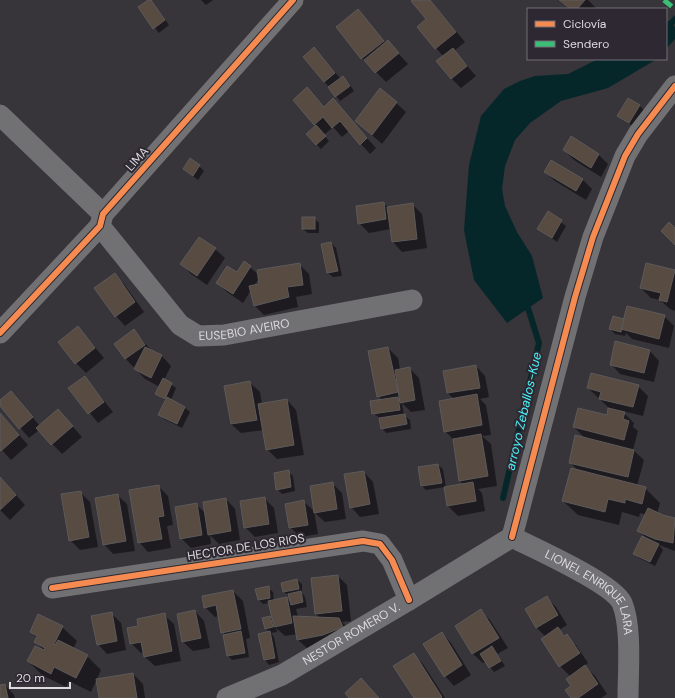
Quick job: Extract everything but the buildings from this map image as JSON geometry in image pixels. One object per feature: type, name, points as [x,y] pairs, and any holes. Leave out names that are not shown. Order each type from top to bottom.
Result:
[{"type":"street","name":"LIMA","points":[[0,333],[102,220],[285,3]]},
{"type":"street","points":[[512,537],[575,297],[593,237],[625,156],[638,134],[675,86]]},
{"type":"street","name":"EUSEBIO AVEIRO","points":[[0,115],[102,220],[180,325],[198,336],[224,335],[412,300]]},
{"type":"street","name":"NESTOR ROMERO V.","points":[[227,698],[282,675],[512,537]]},
{"type":"street","name":"LIONEL ENRIQUE LARA","points":[[512,537],[604,585],[621,602],[626,619],[628,698]]},
{"type":"street","name":"HECTOR DE LOS RIOS","points":[[52,588],[363,541],[380,544],[392,560],[409,600]]},
{"type":"water","points":[[667,20],[675,27],[675,39],[667,48]]},
{"type":"water","points":[[596,60],[655,60],[608,88],[561,101],[530,123],[515,140],[505,166],[502,189],[505,206],[517,232],[532,256],[543,298],[507,323],[474,280],[464,230],[469,165],[481,116],[504,89],[520,81],[535,76],[568,74]]},
{"type":"waterway","name":"arroyo Zeballos-Kue","points":[[667,28],[675,19]]},
{"type":"waterway","name":"arroyo Zeballos-Kue","points":[[503,498],[539,343],[528,308],[524,303]]},
{"type":"marked path","points":[[664,0],[675,9]]},
{"type":"cycle path","points":[[0,333],[100,226],[103,214],[293,0]]},
{"type":"cycle path","points":[[512,537],[575,297],[593,237],[625,156],[638,134],[675,86]]},
{"type":"cycle path","points":[[52,588],[363,541],[380,544],[392,560],[409,600]]}]
